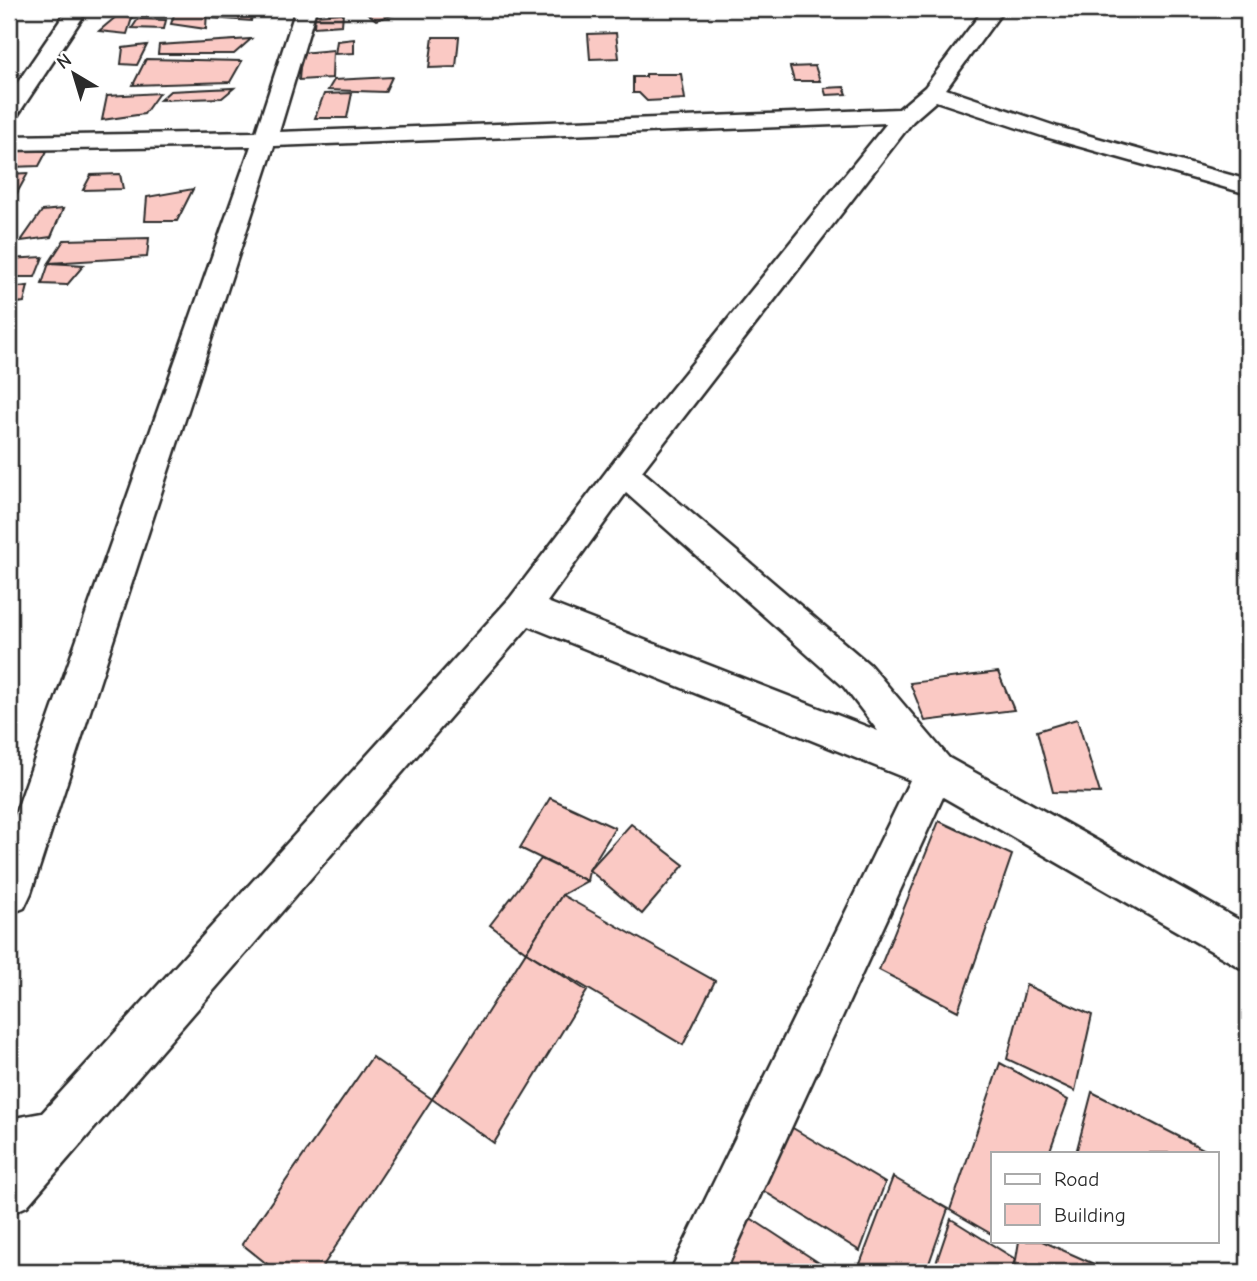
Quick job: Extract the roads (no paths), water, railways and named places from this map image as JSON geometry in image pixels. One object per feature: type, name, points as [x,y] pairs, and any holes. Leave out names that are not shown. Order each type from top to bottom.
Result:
[{"type":"street","points":[[9,111],[78,9]]},
{"type":"street","points":[[9,893],[265,139],[306,9]]},
{"type":"street","points":[[9,1188],[32,1140],[523,608],[624,472],[905,116],[933,92],[993,9]]},
{"type":"street","points":[[933,92],[988,113],[1248,187]]},
{"type":"street","points":[[9,143],[265,139],[905,116]]},
{"type":"street","points":[[624,472],[857,676],[935,771]]},
{"type":"street","points":[[523,608],[935,771],[1248,950]]},
{"type":"street","points":[[696,1272],[935,771]]}]
